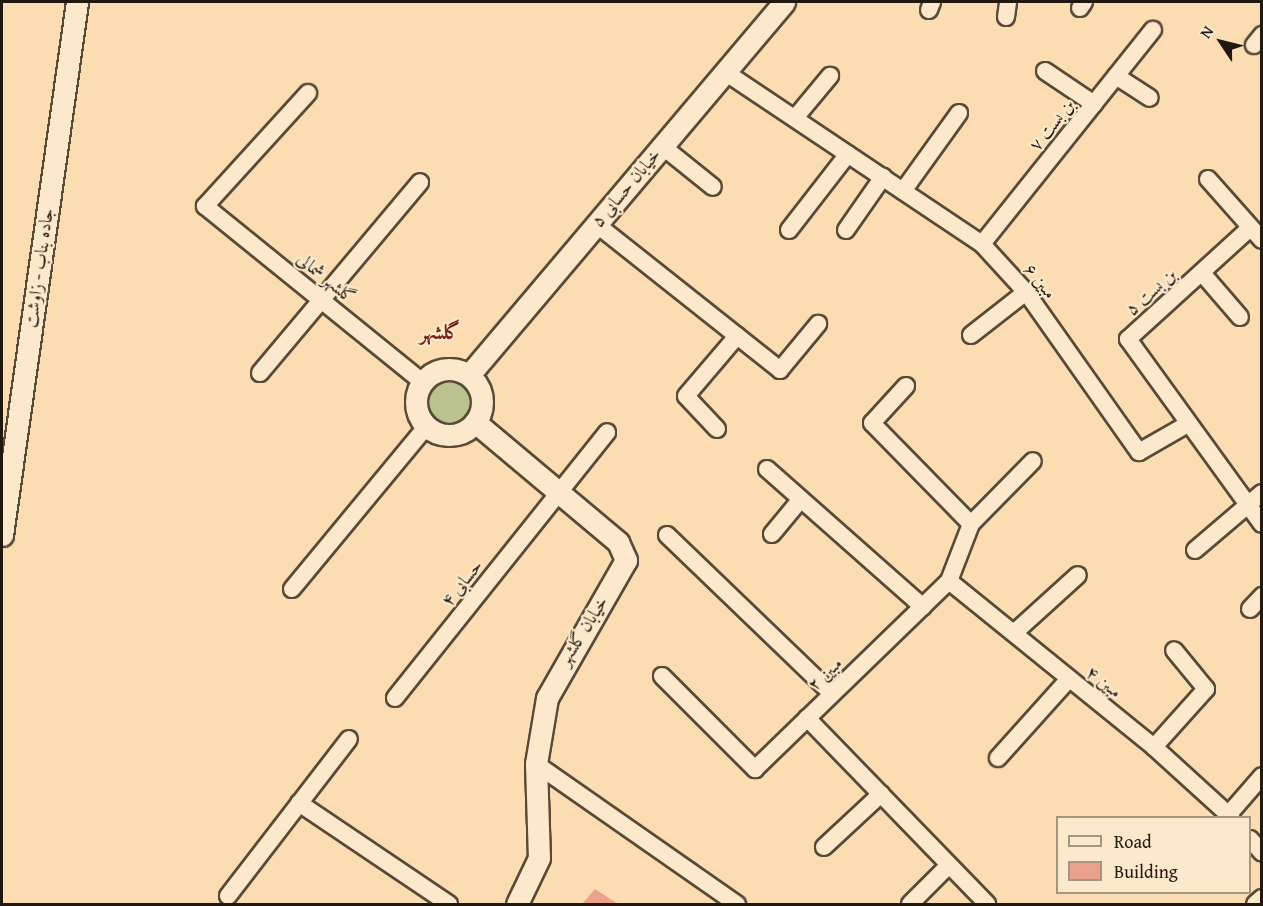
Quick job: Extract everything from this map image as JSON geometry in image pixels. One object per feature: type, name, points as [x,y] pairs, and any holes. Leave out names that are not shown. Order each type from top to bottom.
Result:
[{"type":"street","name":"جاده بناب - زاوشت","points":[[2,534],[77,2]]},
{"type":"street","name":"خیابان حسابی ۵","points":[[469,375],[784,2]]},
{"type":"street","name":"بن بست ۷","points":[[982,244],[1153,30]]},
{"type":"street","points":[[1045,71],[1094,104]]},
{"type":"street","name":"مبین ۶","points":[[724,72],[982,244],[1026,292],[1138,452],[1186,425]]},
{"type":"street","points":[[795,118],[830,76]]},
{"type":"street","points":[[1116,76],[1150,98]]},
{"type":"street","name":"گلشهر شمالی","points":[[308,93],[205,206],[422,382]]},
{"type":"street","points":[[903,190],[959,113]]},
{"type":"street","points":[[662,146],[714,187]]},
{"type":"street","points":[[789,230],[848,154]]},
{"type":"street","points":[[846,230],[883,177]]},
{"type":"street","points":[[1208,179],[1256,234]]},
{"type":"street","points":[[260,373],[420,182]]},
{"type":"street","points":[[596,224],[780,370],[818,324]]},
{"type":"street","name":"بن بست ۵","points":[[1186,425],[1128,339],[1202,273],[1256,234]]},
{"type":"street","points":[[1202,273],[1240,317]]},
{"type":"street","points":[[971,335],[1026,292]]},
{"type":"street","points":[[717,429],[686,396],[737,336]]},
{"type":"street","points":[[449,368],[469,375],[483,403],[475,423],[446,436],[426,427],[415,401],[422,382],[449,368]]},
{"type":"street","points":[[906,387],[872,423],[971,524]]},
{"type":"street","name":"خیابان گلشهر","points":[[475,423],[618,542],[626,560],[556,675],[540,720],[536,764],[539,858],[517,904]]},
{"type":"street","points":[[1186,425],[1262,524]]},
{"type":"street","points":[[292,589],[426,427]]},
{"type":"street","name":"حسابی ۴","points":[[395,698],[608,432]]},
{"type":"street","name":"مبین ۲","points":[[987,904],[807,718],[949,581],[971,524],[1033,461]]},
{"type":"street","points":[[767,469],[923,607]]},
{"type":"street","points":[[1195,550],[1262,494]]},
{"type":"street","points":[[772,534],[801,499]]},
{"type":"street","points":[[667,535],[832,694]]},
{"type":"street","points":[[1014,633],[1078,575]]},
{"type":"street","name":"مبین ۴","points":[[949,581],[1068,680],[1154,747],[1230,816]]},
{"type":"street","points":[[1250,609],[1262,596]]},
{"type":"street","points":[[1154,747],[1206,689],[1174,650]]},
{"type":"street","points":[[662,676],[754,769],[807,718]]},
{"type":"street","points":[[998,758],[1068,680]]},
{"type":"street","points":[[228,896],[349,739]]},
{"type":"street","points":[[536,764],[737,904]]},
{"type":"street","points":[[1230,816],[1262,776]]},
{"type":"street","points":[[824,847],[880,794]]},
{"type":"street","points":[[299,803],[449,904]]},
{"type":"street","points":[[1251,840],[1262,853]]},
{"type":"street","points":[[910,904],[949,865]]},
{"type":"street","points":[[1255,904],[1262,898]]},
{"type":"green space","points":[[449,380],[458,381],[465,386],[470,393],[470,411],[465,418],[458,423],[449,424],[440,423],[433,418],[428,411],[427,402],[428,393],[433,386],[440,381]]},
{"type":"building","points":[[595,889],[618,904],[582,904]]},
{"type":"district","name":"گلشهر","points":[[440,332]]}]
